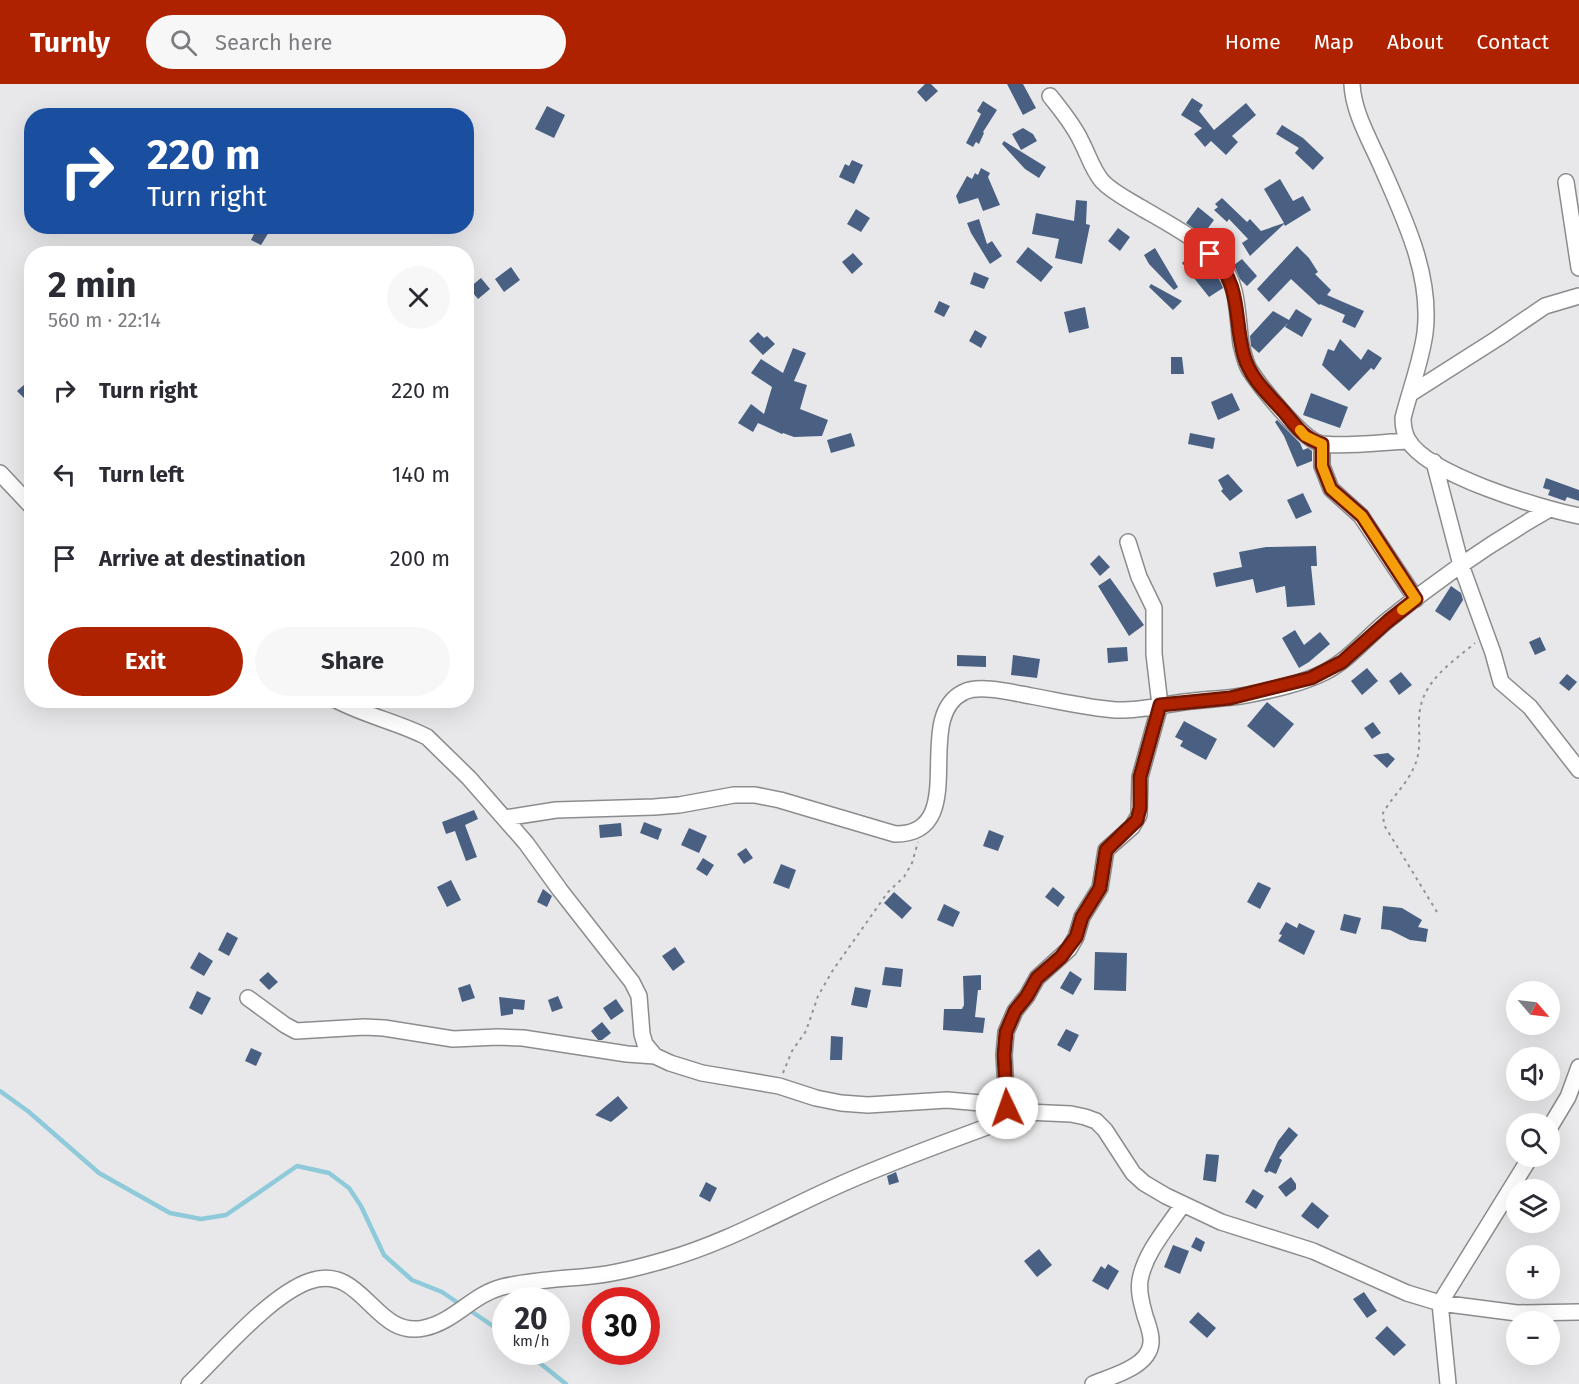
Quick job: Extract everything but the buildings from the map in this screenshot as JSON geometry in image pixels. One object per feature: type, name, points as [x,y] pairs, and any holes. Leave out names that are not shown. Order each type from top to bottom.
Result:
[{"type":"street","points":[[1352,84],[1357,110],[1415,247],[1422,283],[1426,309],[1425,333],[1403,418],[1408,441],[1416,450],[1434,462],[1490,490],[1548,510],[1579,516]]},
{"type":"street","points":[[1050,96],[1068,118],[1081,140],[1090,163],[1103,182],[1120,195],[1176,228],[1220,262],[1230,279],[1241,345],[1248,368],[1305,436],[1322,444],[1408,441]]},
{"type":"street","points":[[1566,182],[1579,268]]},
{"type":"street","points":[[1410,394],[1545,306],[1579,296]]},
{"type":"street","points":[[1322,444],[1322,466],[1331,489],[1362,516],[1416,599]]},
{"type":"street","points":[[1434,462],[1461,565],[1501,682],[1530,706],[1579,770]]},
{"type":"street","points":[[0,473],[24,498]]},
{"type":"street","points":[[505,818],[556,810],[662,806],[734,795],[755,795],[780,800],[895,834],[910,834],[922,828],[932,814],[937,795],[942,724],[955,698],[965,691],[978,689],[1010,692],[1110,709],[1230,698],[1311,678],[1342,662],[1388,621],[1461,565],[1548,510]]},
{"type":"street","points":[[1007,1108],[1004,1055],[1006,1032],[1015,1011],[1037,978],[1061,957],[1076,937],[1082,917],[1100,888],[1106,850],[1137,820],[1140,808],[1140,777],[1160,705],[1154,654],[1154,608],[1139,577],[1128,542]]},
{"type":"street","points":[[353,708],[427,737],[505,818],[632,982],[639,996],[645,1044],[655,1056]]},
{"type":"street","points":[[248,998],[296,1031],[364,1027],[453,1039],[523,1038],[627,1054],[655,1056],[702,1073],[779,1086],[816,1098],[848,1104],[947,1100],[1026,1112],[1071,1114],[1096,1121],[1105,1130],[1133,1173],[1144,1183],[1221,1221],[1326,1256],[1407,1293],[1440,1303],[1517,1313],[1579,1312]]},
{"type":"street","points":[[1558,1113],[1568,1097],[1579,1067]]},
{"type":"street","points":[[189,1384],[255,1318],[287,1293],[310,1281],[330,1277],[351,1285],[386,1320],[404,1329],[422,1329],[443,1322],[480,1295],[500,1288],[523,1283],[595,1276],[665,1260],[738,1234],[847,1181],[1026,1112]]},
{"type":"street","points":[[1448,1384],[1440,1303],[1524,1167]]},
{"type":"street","points":[[1094,1384],[1138,1364],[1150,1350],[1150,1330],[1140,1298],[1139,1283],[1148,1257],[1183,1204]]},
{"type":"path","points":[[1437,912],[1384,825],[1383,813],[1415,767],[1418,752],[1419,711],[1426,688],[1433,678],[1486,633]]},
{"type":"path","points":[[779,1086],[786,1062],[806,1031],[818,996],[846,948],[888,892],[904,877],[912,863],[922,828]]},
{"type":"waterway","points":[[0,1091],[29,1112],[99,1173],[170,1213],[201,1219],[226,1215],[297,1166],[329,1173],[349,1188],[361,1206],[384,1255],[412,1280],[442,1292],[461,1305]]},
{"type":"waterway","points":[[468,1309],[492,1325]]},
{"type":"waterway","points":[[542,1365],[566,1384]]},
{"type":"slow traffic","points":[[1300,430],[1305,436],[1322,444],[1322,466],[1331,489],[1362,516],[1416,599],[1402,610]]},
{"type":"route","points":[[1007,1108],[1004,1055],[1006,1032],[1015,1011],[1037,978],[1061,957],[1076,937],[1082,917],[1100,888],[1106,850],[1137,820],[1140,808],[1140,777],[1160,705],[1249,695],[1311,678],[1342,662],[1416,599],[1362,516],[1331,489],[1322,466],[1322,444],[1305,436],[1248,368],[1241,345],[1230,279],[1220,262],[1210,254]]}]
